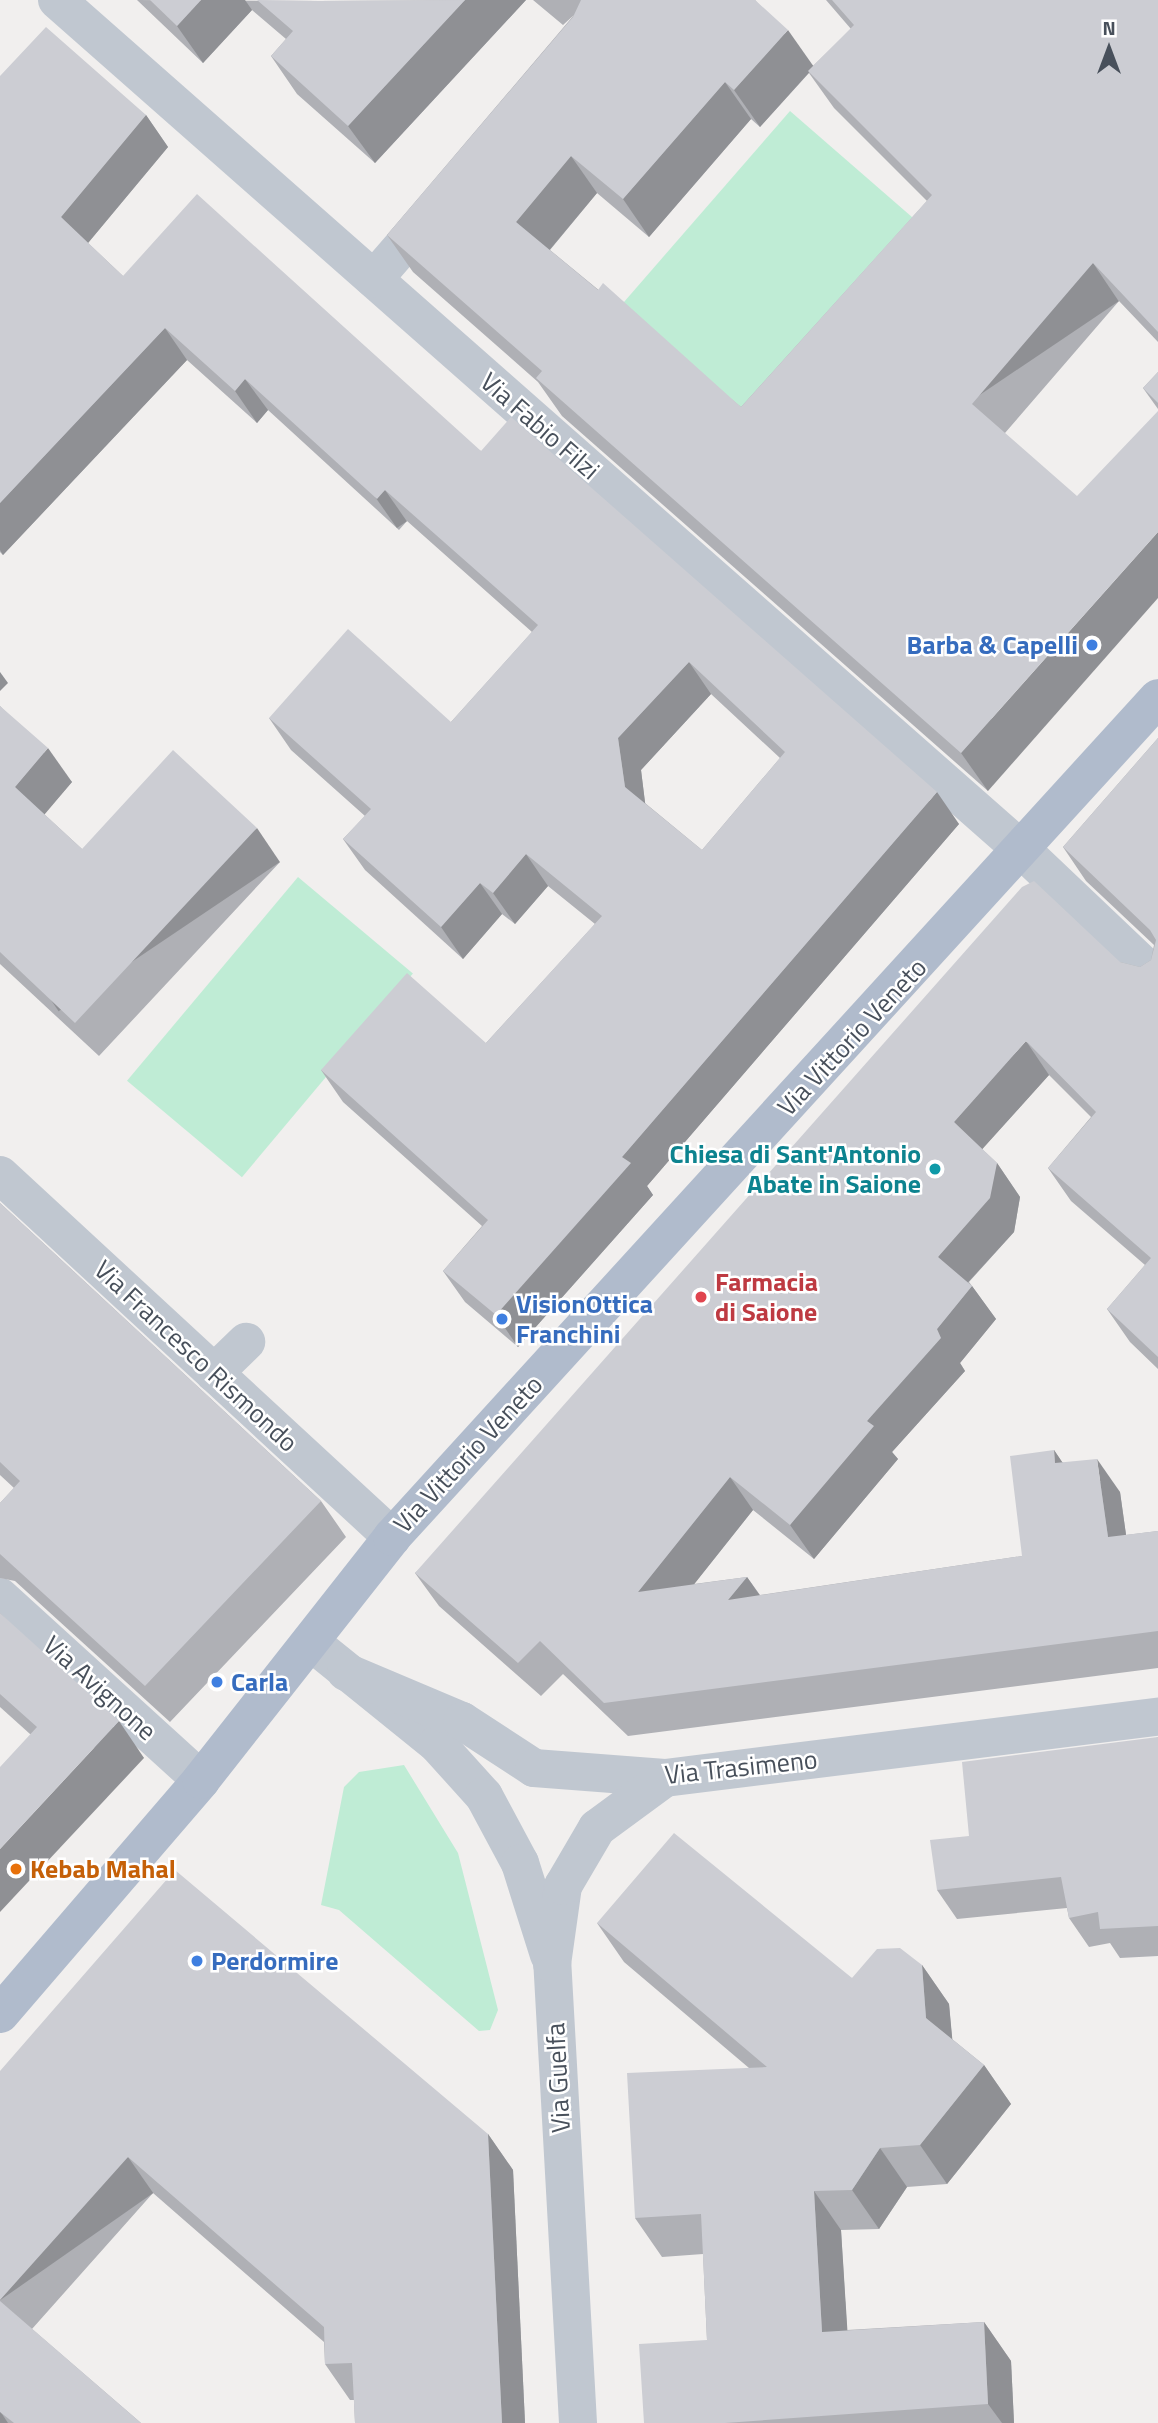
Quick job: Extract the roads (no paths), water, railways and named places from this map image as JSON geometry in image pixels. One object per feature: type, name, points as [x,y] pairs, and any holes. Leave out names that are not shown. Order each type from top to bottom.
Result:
[{"type":"main road","name":"Via Vittorio Veneto","points":[[0,2014],[201,1780],[312,1643],[392,1536],[1023,851],[1158,698]]},
{"type":"street","name":"Via Fabio Filzi","points":[[57,0],[1023,851],[1158,979]]},
{"type":"street","points":[[374,279],[454,186]]},
{"type":"street","name":"Via Francesco Rismondo","points":[[0,1175],[392,1536]]},
{"type":"street","points":[[214,1373],[246,1342]]},
{"type":"street","name":"Via Avignone","points":[[0,1597],[201,1780]]},
{"type":"street","points":[[312,1643],[437,1744],[484,1796],[520,1863],[552,1964]]},
{"type":"street","name":"Via Trasimeno","points":[[346,1672],[462,1721],[534,1768],[665,1778],[1158,1717]]},
{"type":"street","name":"Via Guelfa","points":[[578,2423],[552,1964],[563,1886],[597,1828],[665,1778]]},
{"type":"place","name":"Barba & Capelli","points":[[1092,645]]},
{"type":"place","name":"Chiesa di Sant'Antonio Abate in Saione","points":[[935,1169]]},
{"type":"place","name":"Farmacia di Saione","points":[[701,1297]]},
{"type":"place","name":"VisionOttica Franchini","points":[[502,1319]]},
{"type":"place","name":"Carla","points":[[217,1682]]},
{"type":"place","name":"Kebab Mahal","points":[[16,1869]]},
{"type":"place","name":"Perdormire","points":[[197,1961]]}]
